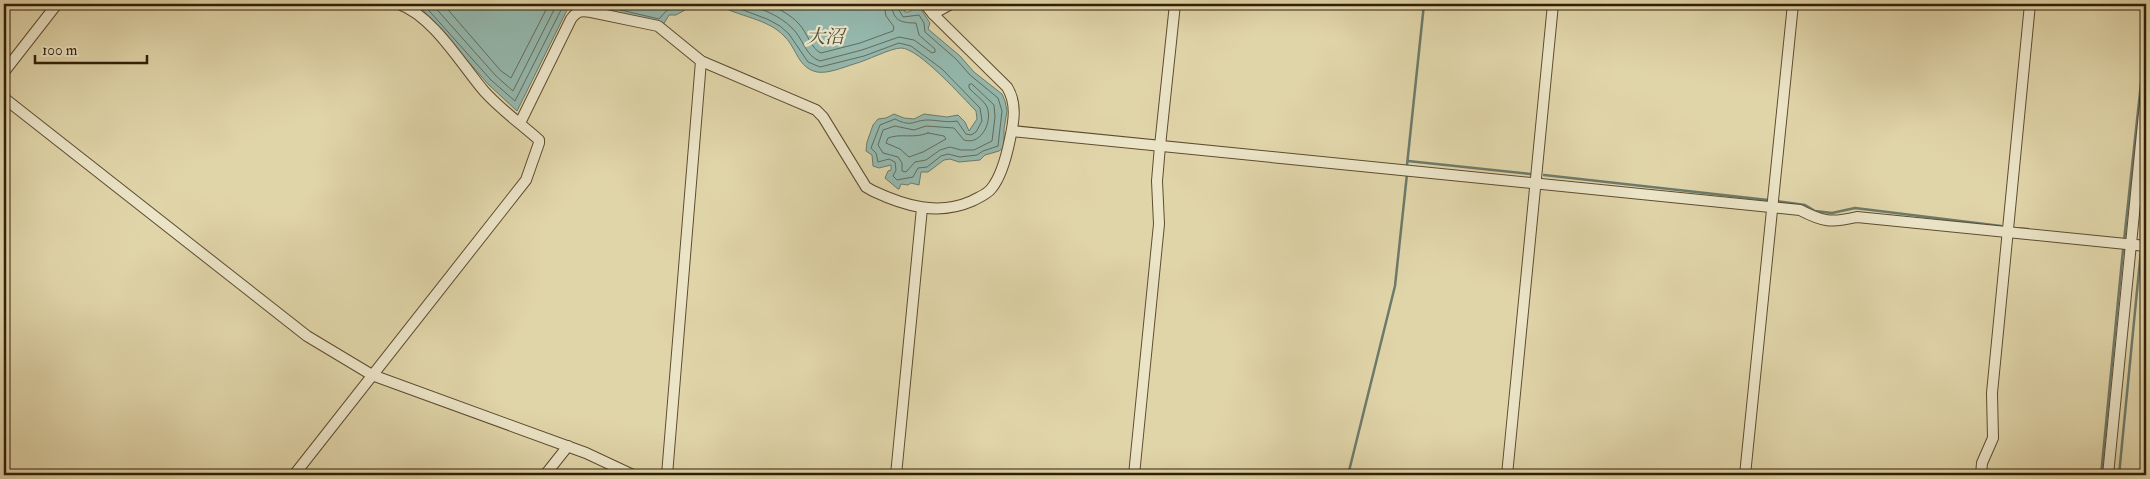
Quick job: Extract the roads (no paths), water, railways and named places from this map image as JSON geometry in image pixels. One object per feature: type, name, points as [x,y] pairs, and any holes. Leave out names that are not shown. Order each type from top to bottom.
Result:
[{"type":"street","points":[[4,72],[57,4]]},
{"type":"street","points":[[294,475],[526,180],[539,143],[539,140],[485,92],[451,49],[419,14],[399,4]]},
{"type":"street","points":[[929,9],[951,4]]},
{"type":"street","points":[[1134,475],[1159,224],[1157,181],[1175,4]]},
{"type":"street","points":[[1507,475],[1553,4]]},
{"type":"street","points":[[1745,475],[1793,4]]},
{"type":"street","points":[[1981,475],[1982,463],[1993,438],[1992,393],[2030,4]]},
{"type":"street","points":[[520,123],[571,19],[576,12],[582,10],[658,26],[701,61],[816,110],[823,117],[866,186],[886,198],[922,208],[953,208],[984,195],[992,188],[1007,154],[1012,131],[1013,96],[1007,87],[929,9]]},
{"type":"street","points":[[667,475],[701,61]]},
{"type":"street","points":[[2108,475],[2146,93]]},
{"type":"street","points":[[4,98],[307,336],[372,375],[568,446],[633,475]]},
{"type":"street","points":[[1012,131],[1800,210],[1820,220],[1836,222],[1857,217],[2146,246]]},
{"type":"street","points":[[896,475],[922,208]]},
{"type":"street","points":[[545,475],[568,446]]},
{"type":"water","points":[[415,4],[570,4],[517,111],[488,84],[422,9]]},
{"type":"water","points":[[573,4],[682,4],[685,10],[676,15],[669,15],[663,25]]},
{"type":"water","name":"大沼","points":[[717,4],[903,4],[905,12],[909,12],[918,5],[930,23],[928,29],[960,56],[974,72],[1002,94],[1007,111],[1004,147],[999,151],[985,155],[980,160],[959,162],[950,159],[944,160],[928,172],[921,172],[919,185],[911,183],[908,185],[901,184],[898,189],[885,178],[888,171],[891,170],[891,165],[879,168],[873,166],[872,155],[866,151],[873,125],[878,119],[894,114],[914,119],[924,114],[947,117],[958,115],[965,122],[969,131],[977,119],[976,111],[951,85],[918,56],[909,50],[901,48],[831,71],[817,72],[811,70],[806,67],[789,42],[778,31],[762,22]]},
{"type":"waterway","points":[[1407,165],[1424,4]]},
{"type":"waterway","points":[[2124,241],[2146,37]]},
{"type":"waterway","points":[[1408,161],[1530,174]]},
{"type":"waterway","points":[[1348,475],[1395,286],[1407,174]]},
{"type":"waterway","points":[[1544,175],[1768,200]]},
{"type":"waterway","points":[[2142,242],[2146,196]]},
{"type":"waterway","points":[[1777,201],[1805,205],[1815,211],[1832,213],[1855,208],[2001,226]]},
{"type":"waterway","points":[[2013,228],[2028,229]]},
{"type":"waterway","points":[[2101,475],[2123,250]]},
{"type":"waterway","points":[[2119,475],[2141,250]]}]
